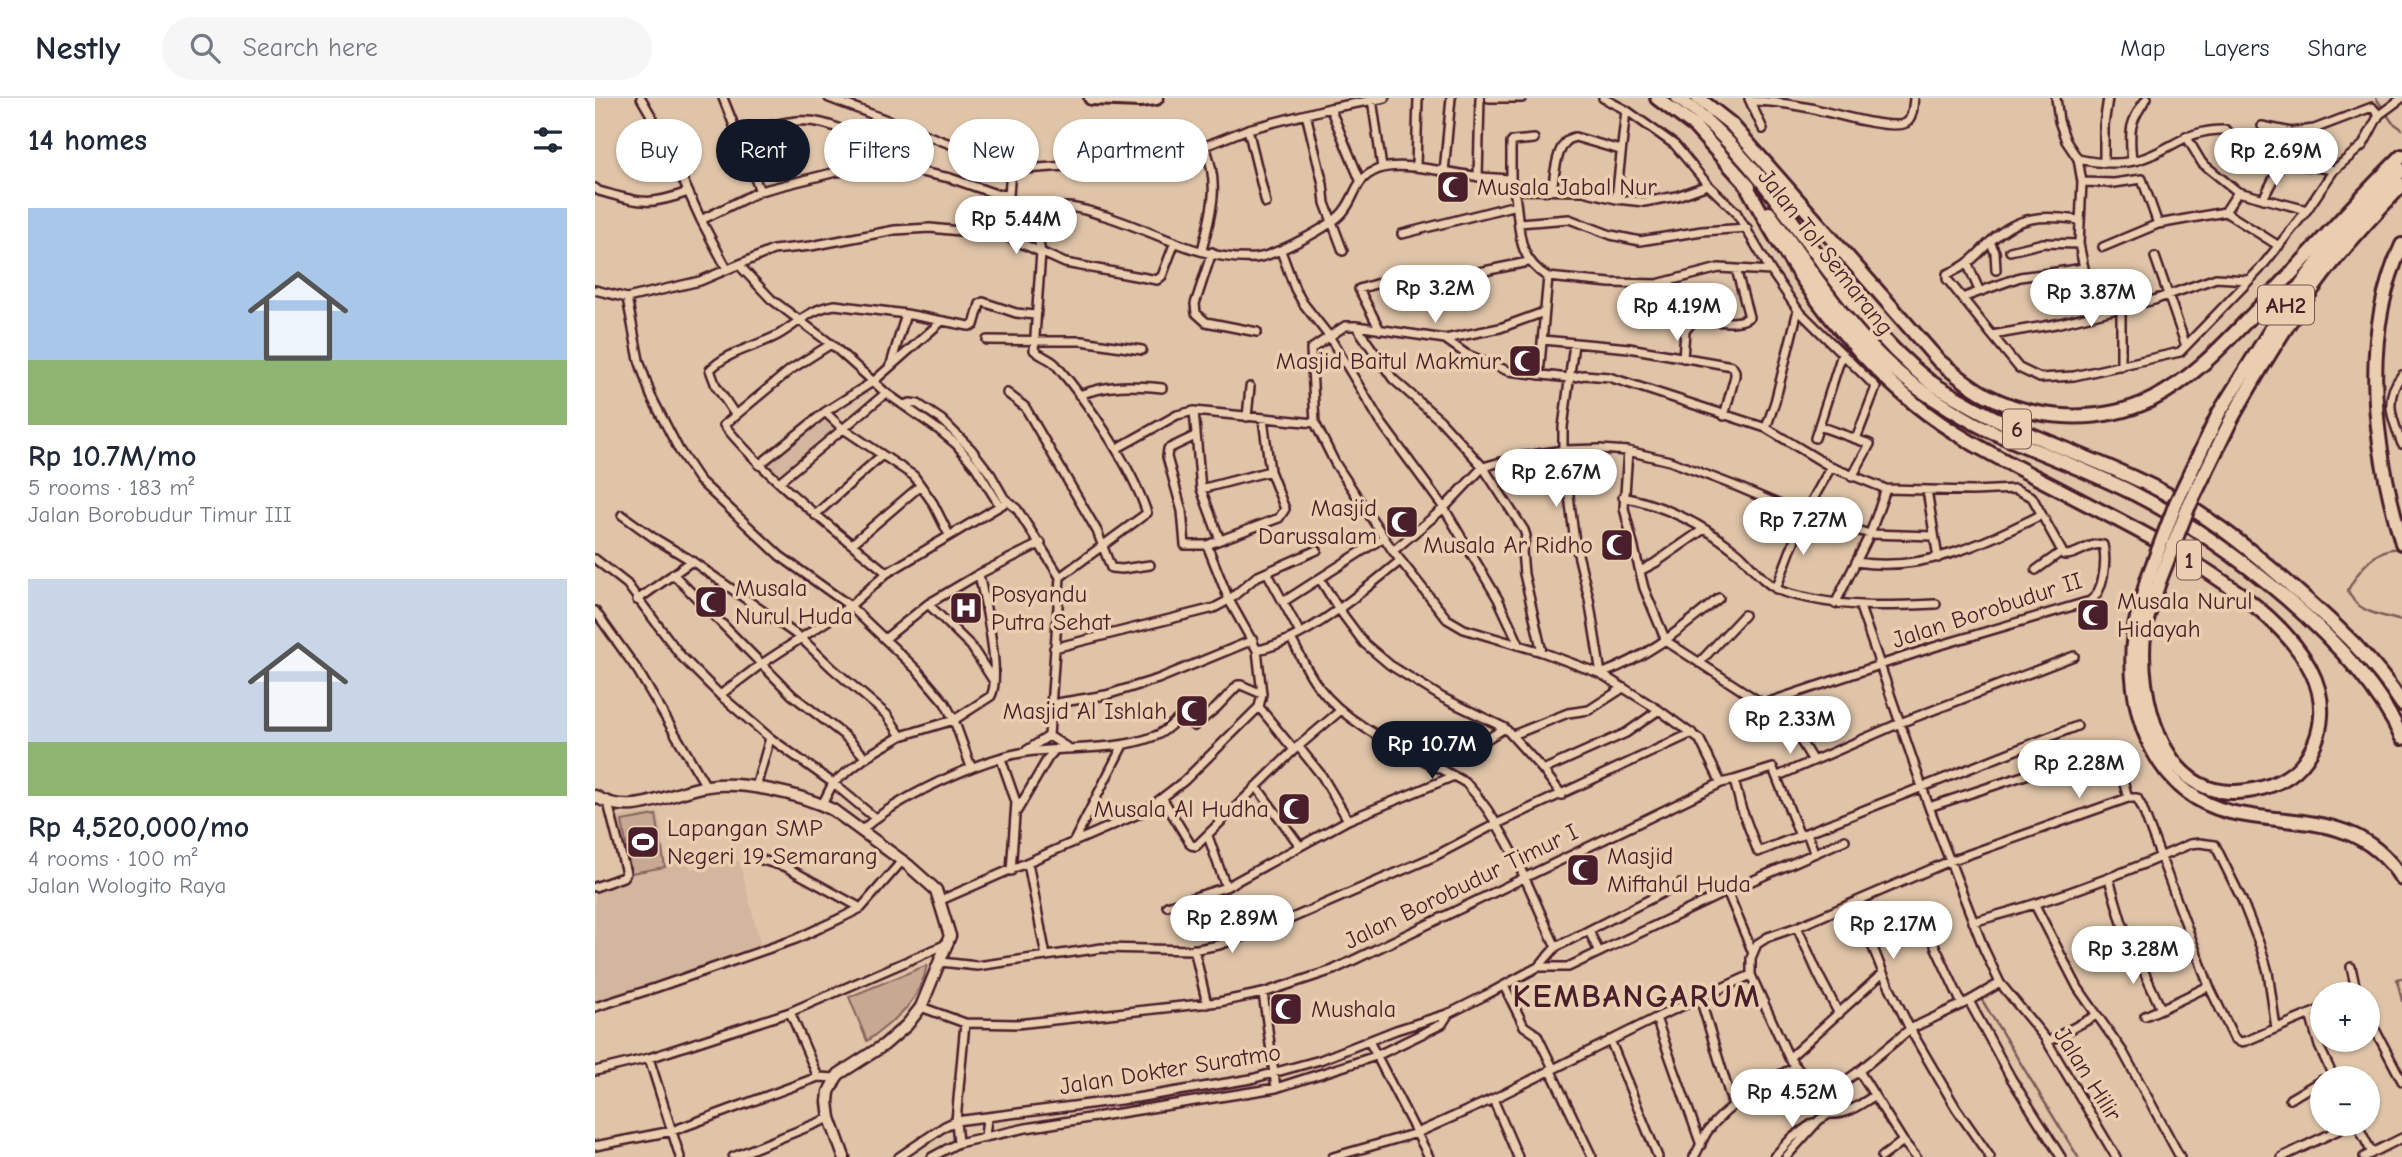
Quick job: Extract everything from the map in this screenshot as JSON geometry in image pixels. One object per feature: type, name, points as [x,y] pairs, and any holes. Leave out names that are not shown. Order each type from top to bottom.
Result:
[{"type":"highway","points":[[1091,98],[1156,98]]},
{"type":"highway","name":"Jalan Tol Semarang","points":[[1657,98],[1694,126],[1744,181],[1838,308],[1880,356],[1923,391],[1982,427],[2133,493],[2178,518],[2217,545],[2281,594],[2333,643],[2383,706],[2402,738]]},
{"type":"highway","name":"Jalan Tol Semarang","points":[[1678,98],[1703,117],[1739,153],[1850,302],[1889,347],[1931,382],[1988,416],[2161,490],[2225,529],[2329,618],[2375,668],[2402,704]]},
{"type":"highway","name":"1","points":[[1698,98],[1731,124],[1939,361],[1988,396],[2022,410],[2049,415],[2082,416],[2118,411],[2151,400],[2181,381],[2208,359],[2366,207],[2402,185]]},
{"type":"highway","name":"1","points":[[1744,181],[1775,239],[1834,324],[1873,367],[1916,405],[1956,433],[2185,557],[2230,587],[2274,622],[2292,641],[2313,671],[2322,702],[2320,725],[2312,751],[2299,767],[2280,781],[2255,790],[2231,792],[2207,787],[2189,777],[2175,763],[2159,737],[2148,705],[2144,667],[2144,633],[2153,581],[2188,508],[2232,418],[2262,366],[2302,302],[2338,256],[2366,207],[2402,156]]},
{"type":"highway","name":"AH2","points":[[2402,170],[2329,248],[2290,299],[2219,413],[2176,503],[2135,630],[2132,667],[2136,705],[2147,741],[2166,772],[2188,794],[2206,805],[2232,812],[2307,821],[2346,832],[2382,856],[2402,879]]},
{"type":"highway","points":[[2402,245],[2385,289],[2375,381],[2379,437],[2388,492],[2402,543]]},
{"type":"street","points":[[641,98],[663,136],[701,220],[727,269]]},
{"type":"street","points":[[723,98],[731,119]]},
{"type":"street","points":[[829,98],[948,143]]},
{"type":"street","points":[[1208,145],[1248,129],[1330,108],[1385,98]]},
{"type":"street","points":[[1416,167],[1417,98]]},
{"type":"street","points":[[1444,172],[1451,98]]},
{"type":"street","points":[[1478,177],[1480,98]]},
{"type":"street","points":[[1489,98],[1522,98]]},
{"type":"street","points":[[1603,98],[1626,110],[1675,145],[1747,228],[1771,271],[1798,310],[1876,387],[1856,439]]},
{"type":"street","points":[[1750,99],[1806,107],[1866,122],[1898,125],[1910,118],[1914,98]]},
{"type":"street","points":[[2056,98],[2059,121],[2066,141],[2078,159],[2082,182],[2079,244],[2091,314]]},
{"type":"street","points":[[2103,163],[2108,98]]},
{"type":"street","points":[[2132,160],[2129,132],[2147,98]]},
{"type":"street","points":[[2371,98],[2372,107]]},
{"type":"street","points":[[2079,224],[2038,216],[2008,228],[1968,265],[1946,276],[2019,368],[2040,378],[2064,378],[2180,352],[2279,246],[2334,170],[2363,145],[2383,112],[2402,98]]},
{"type":"street","points":[[1372,99],[1382,168]]},
{"type":"street","points":[[1750,99],[1763,129]]},
{"type":"street","points":[[2262,126],[2291,132],[2314,130],[2372,107],[2383,112]]},
{"type":"street","points":[[1330,108],[1360,180]]},
{"type":"street","points":[[1616,200],[1626,110]]},
{"type":"street","points":[[1306,114],[1325,203],[1343,251]]},
{"type":"street","points":[[1248,129],[1266,203]]},
{"type":"street","points":[[2078,159],[2103,163],[2132,160],[2163,149],[2197,132],[2226,130],[2257,155],[2281,164],[2334,170]]},
{"type":"street","points":[[2263,199],[2281,164],[2291,132]]},
{"type":"street","points":[[2186,136],[2202,163],[2238,192],[2307,210]]},
{"type":"street","points":[[1552,190],[1566,139],[1575,137],[1620,150]]},
{"type":"street","points":[[1534,139],[1511,143],[1511,179],[1523,249],[1528,262],[1548,277],[1657,284],[1720,268],[1771,271]]},
{"type":"street","points":[[1202,250],[1212,206],[1215,176],[1208,155]]},
{"type":"street","points":[[701,220],[760,191],[836,172],[880,167],[948,178]]},
{"type":"street","points":[[1060,577],[1147,513],[1116,449],[1079,395],[1055,363],[1035,352],[1035,315],[1041,252],[1037,234],[1040,215],[1066,207],[1091,212],[1128,222],[1202,250],[1254,258],[1281,251],[1331,222],[1347,206],[1360,180],[1382,168],[1416,167],[1478,177],[1511,179]]},
{"type":"street","points":[[2082,182],[2114,183],[2142,179],[2158,224]]},
{"type":"street","points":[[756,182],[760,191]]},
{"type":"street","points":[[962,182],[996,194],[1009,195],[1010,182]]},
{"type":"street","points":[[1515,190],[1583,191],[1616,200],[1659,201],[1708,184]]},
{"type":"street","points":[[595,187],[599,191],[641,202],[662,201],[688,192]]},
{"type":"street","points":[[2225,212],[2238,192]]},
{"type":"street","points":[[1402,234],[1516,205]]},
{"type":"street","points":[[2103,247],[2158,224],[2225,212],[2279,246]]},
{"type":"street","points":[[1519,223],[1569,219],[1611,235],[1640,241],[1702,231],[1747,228]]},
{"type":"street","points":[[595,290],[627,298],[675,288],[773,250],[811,246],[895,230],[930,228],[1002,235],[1037,234]]},
{"type":"street","points":[[1002,235],[1065,263],[1157,280],[1162,276],[1175,242]]},
{"type":"street","points":[[1990,242],[1995,252],[1996,270]]},
{"type":"street","points":[[2010,251],[2043,243],[2079,244]]},
{"type":"street","points":[[1281,251],[1295,289],[1329,335],[1380,421],[1444,508],[1498,599],[1519,644]]},
{"type":"street","points":[[1212,252],[1195,304],[1196,313],[1206,322],[1257,332]]},
{"type":"street","points":[[2155,257],[2186,346]]},
{"type":"street","points":[[1380,330],[1359,289],[1395,278],[1460,276],[1528,262]]},
{"type":"street","points":[[739,265],[763,291],[797,320],[831,344],[886,393],[940,430],[975,466],[1003,504],[1017,509],[1041,544],[1060,577],[1049,736]]},
{"type":"street","points":[[1968,265],[1979,290]]},
{"type":"street","points":[[1962,298],[2020,276],[2084,268]]},
{"type":"street","points":[[1683,358],[1685,331],[1692,323],[1715,320],[1740,322],[1749,317],[1736,269]]},
{"type":"street","points":[[1539,375],[1548,277]]},
{"type":"street","points":[[1992,335],[2056,324],[2168,295],[2216,278],[2248,280]]},
{"type":"street","points":[[627,298],[639,360],[651,396],[679,450],[699,480],[780,555],[850,606],[886,638],[945,702],[971,768]]},
{"type":"street","points":[[736,416],[710,376],[710,370],[735,353],[779,334],[808,313],[835,305],[969,326],[974,325],[983,302],[1016,313],[1035,315]]},
{"type":"street","points":[[2121,307],[2121,366]]},
{"type":"street","points":[[1766,428],[1798,310]]},
{"type":"street","points":[[1544,312],[1500,328],[1445,340],[1345,326],[1311,349],[1315,423],[1335,463],[1392,551],[1447,619],[1464,629],[1519,644],[1601,674],[1659,710],[1700,740],[1721,783]]},
{"type":"street","points":[[891,365],[905,314]]},
{"type":"street","points":[[759,465],[825,411],[874,381],[942,321]]},
{"type":"street","points":[[1356,326],[1393,379],[1441,421],[1483,467],[1524,530],[1524,574],[1542,652]]},
{"type":"street","points":[[1445,340],[1485,364],[1508,371],[1569,378],[1584,375],[1609,377],[1766,428],[1831,467],[1886,489],[2015,489],[2032,497],[2061,552],[2036,570]]},
{"type":"street","points":[[1543,340],[1629,348],[1732,366],[1735,376],[1724,416]]},
{"type":"street","points":[[987,341],[1082,341],[1142,350]]},
{"type":"street","points":[[831,344],[790,370],[724,425],[759,465],[887,573]]},
{"type":"street","points":[[1574,344],[1563,427],[1563,450],[1575,542],[1589,599],[1601,674]]},
{"type":"street","points":[[1815,438],[1842,354]]},
{"type":"street","points":[[2402,375],[2390,397],[2389,409],[2402,444]]},
{"type":"street","points":[[1079,395],[1118,385],[1163,388]]},
{"type":"street","points":[[1247,417],[1250,387]]},
{"type":"street","points":[[779,482],[886,393]]},
{"type":"street","points":[[1007,393],[1025,407],[1080,501],[1103,545],[1111,568],[1150,565]]},
{"type":"street","points":[[903,405],[918,404],[942,420],[971,449],[991,475],[1003,504]]},
{"type":"street","points":[[825,411],[842,428],[914,476],[933,503],[949,535]]},
{"type":"street","points":[[1116,449],[1177,415],[1194,411],[1315,423]]},
{"type":"street","points":[[1194,411],[1201,489],[1220,540]]},
{"type":"street","points":[[1195,436],[1168,449],[1167,457],[1182,511],[1185,545],[1206,545],[1284,514],[1285,509],[1270,471],[1263,419]]},
{"type":"street","points":[[1819,425],[1870,446],[1852,477]]},
{"type":"street","points":[[1392,551],[1444,508],[1483,467],[1519,457],[1563,450],[1600,449],[1670,461],[1804,515],[1870,534],[1934,536]]},
{"type":"street","points":[[1627,452],[1623,497],[1644,588],[1665,641],[1763,704],[1799,738],[1813,761]]},
{"type":"street","points":[[815,514],[882,455]]},
{"type":"street","points":[[1776,589],[1804,515],[1831,467]]},
{"type":"street","points":[[1201,489],[1270,471]]},
{"type":"street","points":[[852,544],[920,486]]},
{"type":"street","points":[[1835,604],[1870,534],[1886,489]]},
{"type":"street","points":[[1927,490],[1938,558]]},
{"type":"street","points":[[1623,497],[1654,503],[1675,511],[1741,555],[1776,589],[1835,604],[1860,607],[1936,604]]},
{"type":"street","points":[[720,695],[760,665],[850,606],[887,573],[1003,504]]},
{"type":"street","points":[[622,515],[801,638],[887,715],[901,736]]},
{"type":"street","points":[[1856,562],[1878,566],[1915,564],[2000,535],[2041,515]]},
{"type":"street","points":[[1640,571],[1704,530]]},
{"type":"street","points":[[1283,602],[1384,537]]},
{"type":"street","points":[[886,638],[928,604],[979,574],[1041,544]]},
{"type":"street","name":"Jalan Borobudur II","points":[[1763,704],[1934,647],[2090,601],[2102,587],[2103,545],[2094,544],[2067,556],[2061,552]]},
{"type":"street","points":[[941,900],[1145,811],[1163,799],[1259,707],[1262,694],[1257,650],[1229,600],[1206,545]]},
{"type":"street","points":[[1054,648],[1214,608],[1229,600],[1251,580],[1317,550]]},
{"type":"street","points":[[595,559],[627,584],[681,656],[720,695],[770,738],[833,783],[875,818]]},
{"type":"street","points":[[637,600],[692,561]]},
{"type":"street","points":[[1257,650],[1271,648],[1291,639],[1338,608],[1400,561]]},
{"type":"street","points":[[1268,573],[1300,633]]},
{"type":"street","points":[[673,574],[760,665],[792,695],[845,736],[866,758]]},
{"type":"street","points":[[822,805],[833,783],[866,758],[901,736],[954,720],[987,700],[994,691],[990,631],[979,574]]},
{"type":"street","points":[[1320,579],[1364,643],[1390,666],[1513,735],[1562,796]]},
{"type":"street","points":[[1601,674],[1643,656],[1719,598]]},
{"type":"street","points":[[928,604],[971,646],[995,683]]},
{"type":"street","name":"Jalan Hilir","points":[[1860,607],[1929,807],[1973,922],[2000,983],[2047,1042],[2116,1157]]},
{"type":"street","points":[[595,611],[638,671],[706,786]]},
{"type":"street","points":[[1699,663],[1744,615]]},
{"type":"street","points":[[1291,639],[1318,686],[1341,710],[1384,739],[1466,783],[1475,793],[1497,824],[1556,947]]},
{"type":"street","points":[[1051,704],[1105,695],[1157,679],[1253,640]]},
{"type":"street","points":[[1814,852],[1778,776],[1900,723],[2074,656]]},
{"type":"street","points":[[862,830],[887,810],[971,768],[1024,752],[1123,745],[1159,734],[1181,718],[1194,726],[1238,685],[1262,694]]},
{"type":"street","points":[[1513,735],[1568,713],[1589,710],[1623,688]]},
{"type":"street","points":[[1259,707],[1322,776],[1347,820]]},
{"type":"street","points":[[1163,799],[1191,845],[1196,846],[1296,748],[1341,710]]},
{"type":"street","points":[[1543,770],[1626,733],[1659,710]]},
{"type":"street","points":[[1734,780],[1757,851],[1804,835],[2077,726]]},
{"type":"street","points":[[1432,766],[1505,729]]},
{"type":"street","points":[[941,962],[977,966],[1102,948],[1194,950],[1219,944],[1276,925],[1433,857],[1497,824],[1562,796],[1692,733]]},
{"type":"street","points":[[1049,736],[1069,748]]},
{"type":"street","points":[[1024,752],[1049,736]]},
{"type":"street","points":[[756,787],[770,738]]},
{"type":"street","points":[[1074,842],[1123,745]]},
{"type":"street","points":[[1015,814],[1056,749]]},
{"type":"street","points":[[1929,807],[2086,755],[2110,750],[2117,759],[2128,798]]},
{"type":"street","points":[[1001,759],[1016,802],[1011,871]]},
{"type":"street","name":"Jalan Borobudur Timur I","points":[[921,1007],[965,1023],[1017,1024],[1206,1003],[1263,993],[1333,970],[1721,783],[1769,768],[1773,768],[1778,776]]},
{"type":"street","points":[[1167,906],[1226,887],[1347,820],[1454,776]]},
{"type":"street","points":[[603,804],[643,805],[706,786],[756,787],[822,805],[862,830],[936,890],[948,924],[949,943],[921,1007],[907,1025],[884,1045],[839,1074],[829,1092],[831,1118],[844,1157]]},
{"type":"street","points":[[1256,786],[1300,846]]},
{"type":"street","points":[[595,796],[603,804],[626,873],[623,877],[595,887]]},
{"type":"street","points":[[1752,951],[1757,944],[1769,937],[1950,861],[2134,797],[2140,802],[2184,913],[2209,986],[2237,1041],[2246,1041],[2310,1014]]},
{"type":"street","points":[[1208,836],[1226,887]]},
{"type":"street","name":"Jalan Dokter Suratmo","points":[[1538,967],[1568,967],[1727,891],[1845,840]]},
{"type":"street","points":[[1973,922],[2035,905],[2109,879],[2190,844],[2215,845],[2242,900],[2261,948],[2276,1028]]},
{"type":"street","points":[[762,860],[786,867],[861,908]]},
{"type":"street","points":[[595,1007],[796,939],[861,908],[902,860]]},
{"type":"street","points":[[1028,863],[1046,956]]},
{"type":"street","points":[[2109,879],[2122,923],[2161,1009]]},
{"type":"street","name":"Jalan Dokter Suratmo","points":[[899,1157],[945,1126],[956,1122],[1251,1079],[1320,1060],[1450,1013],[1538,967],[1556,947],[1680,884]]},
{"type":"street","points":[[1727,891],[1752,951],[1751,975],[1790,1058],[1822,1098],[1829,1114]]},
{"type":"street","points":[[1855,902],[1883,973],[1910,1029],[1956,1108],[1990,1157]]},
{"type":"street","points":[[2035,905],[2078,988],[2123,1052],[2180,1157]]},
{"type":"street","points":[[1797,927],[1839,1014]]},
{"type":"street","points":[[1589,931],[1599,952]]},
{"type":"street","points":[[595,1071],[649,1058],[790,1012],[949,943]]},
{"type":"street","points":[[1935,946],[1966,1003],[2061,1157]]},
{"type":"street","points":[[1194,950],[1206,1003]]},
{"type":"street","points":[[2351,967],[2354,982]]},
{"type":"street","points":[[1790,1058],[1883,973]]},
{"type":"street","points":[[1333,1157],[1417,1133],[1493,1099],[1655,1018],[1751,975]]},
{"type":"street","points":[[1822,1098],[1910,1029],[1966,1003],[2000,983]]},
{"type":"street","points":[[1504,986],[1524,1026],[1537,1035],[1593,1157]]},
{"type":"street","points":[[2145,1016],[2209,986]]},
{"type":"street","points":[[1263,993],[1276,1088]]},
{"type":"street","points":[[1700,998],[1733,1106]]},
{"type":"street","points":[[790,1012],[818,1077]]},
{"type":"street","name":"Jalan Dokter Suratmo","points":[[932,1157],[958,1143],[985,1137],[1276,1088],[1376,1056],[1442,1024],[1450,1013]]},
{"type":"street","points":[[2047,1042],[2097,1016]]},
{"type":"street","points":[[1655,1018],[1701,1145]]},
{"type":"street","points":[[958,1143],[956,1122],[965,1023]]},
{"type":"street","points":[[2380,1039],[2402,1081]]},
{"type":"street","points":[[1610,1040],[1658,1157]]},
{"type":"street","points":[[1369,1041],[1429,1157]]},
{"type":"street","points":[[649,1058],[680,1157]]},
{"type":"street","points":[[1694,1157],[1707,1132],[1733,1106],[1796,1067]]},
{"type":"street","points":[[1859,1071],[1915,1157]]},
{"type":"street","points":[[595,1146],[672,1130],[818,1077],[836,1078]]},
{"type":"street","points":[[2290,1098],[2310,1087]]},
{"type":"street","points":[[1774,1157],[1800,1132],[1819,1120],[1829,1114],[1839,1115],[1851,1111],[1874,1096]]},
{"type":"street","points":[[1493,1099],[1518,1157]]},
{"type":"street","points":[[1102,1102],[1105,1116]]},
{"type":"street","points":[[733,1157],[831,1118]]},
{"type":"street","points":[[985,1137],[987,1118]]},
{"type":"street","points":[[1786,1157],[1819,1120]]},
{"type":"street","points":[[2282,1157],[2326,1136]]},
{"type":"street","points":[[2361,1136],[2368,1155],[2402,1138]]},
{"type":"street","points":[[1882,1157],[1903,1141]]},
{"type":"street","points":[[915,1148],[920,1157]]},
{"type":"shaded area","points":[[827,415],[839,428],[779,478],[766,466],[808,429]]},
{"type":"shaded area","points":[[659,812],[666,864],[688,860],[690,869],[739,861],[761,947],[595,1002],[595,891],[629,877],[617,817]]},
{"type":"shaded area","name":"Lapangan SMP Negeri 19 Semarang","points":[[656,815],[665,867],[631,873],[622,821]]},
{"type":"shaded area","points":[[927,965],[913,1000],[867,1041],[849,997]]},
{"type":"waterway","points":[[2376,98],[2392,122],[2402,129]]},
{"type":"waterway","points":[[2402,549],[2384,551],[2369,561],[2348,590],[2363,608],[2402,621]]},
{"type":"waterway","points":[[2402,978],[2397,979],[2402,1001]]},
{"type":"waterway","points":[[1982,1000],[2078,1157]]},
{"type":"place","name":"Musala Jabal Nur","points":[[1453,187]]},
{"type":"place","name":"Masjid Baitul Makmur","points":[[1525,361]]},
{"type":"place","name":"Masjid Darussalam","points":[[1402,522]]},
{"type":"place","name":"Musala Ar Ridho","points":[[1617,545]]},
{"type":"place","name":"Musala Nurul Huda","points":[[711,602]]},
{"type":"place","name":"Posyandu Putra Sehat","points":[[966,608]]},
{"type":"place","name":"Musala Nurul Hidayah","points":[[2093,615]]},
{"type":"place","name":"Masjid Al Ishlah","points":[[1192,711]]},
{"type":"place","name":"Musala Al Hudha","points":[[1294,809]]},
{"type":"place","name":"Lapangan SMP Negeri 19 Semarang","points":[[643,842]]},
{"type":"place","name":"Masjid Miftahul Huda","points":[[1583,870]]},
{"type":"place","name":"Mushala","points":[[1286,1009]]},
{"type":"district","name":"KEMBANGARUM","points":[[1637,996]]}]
